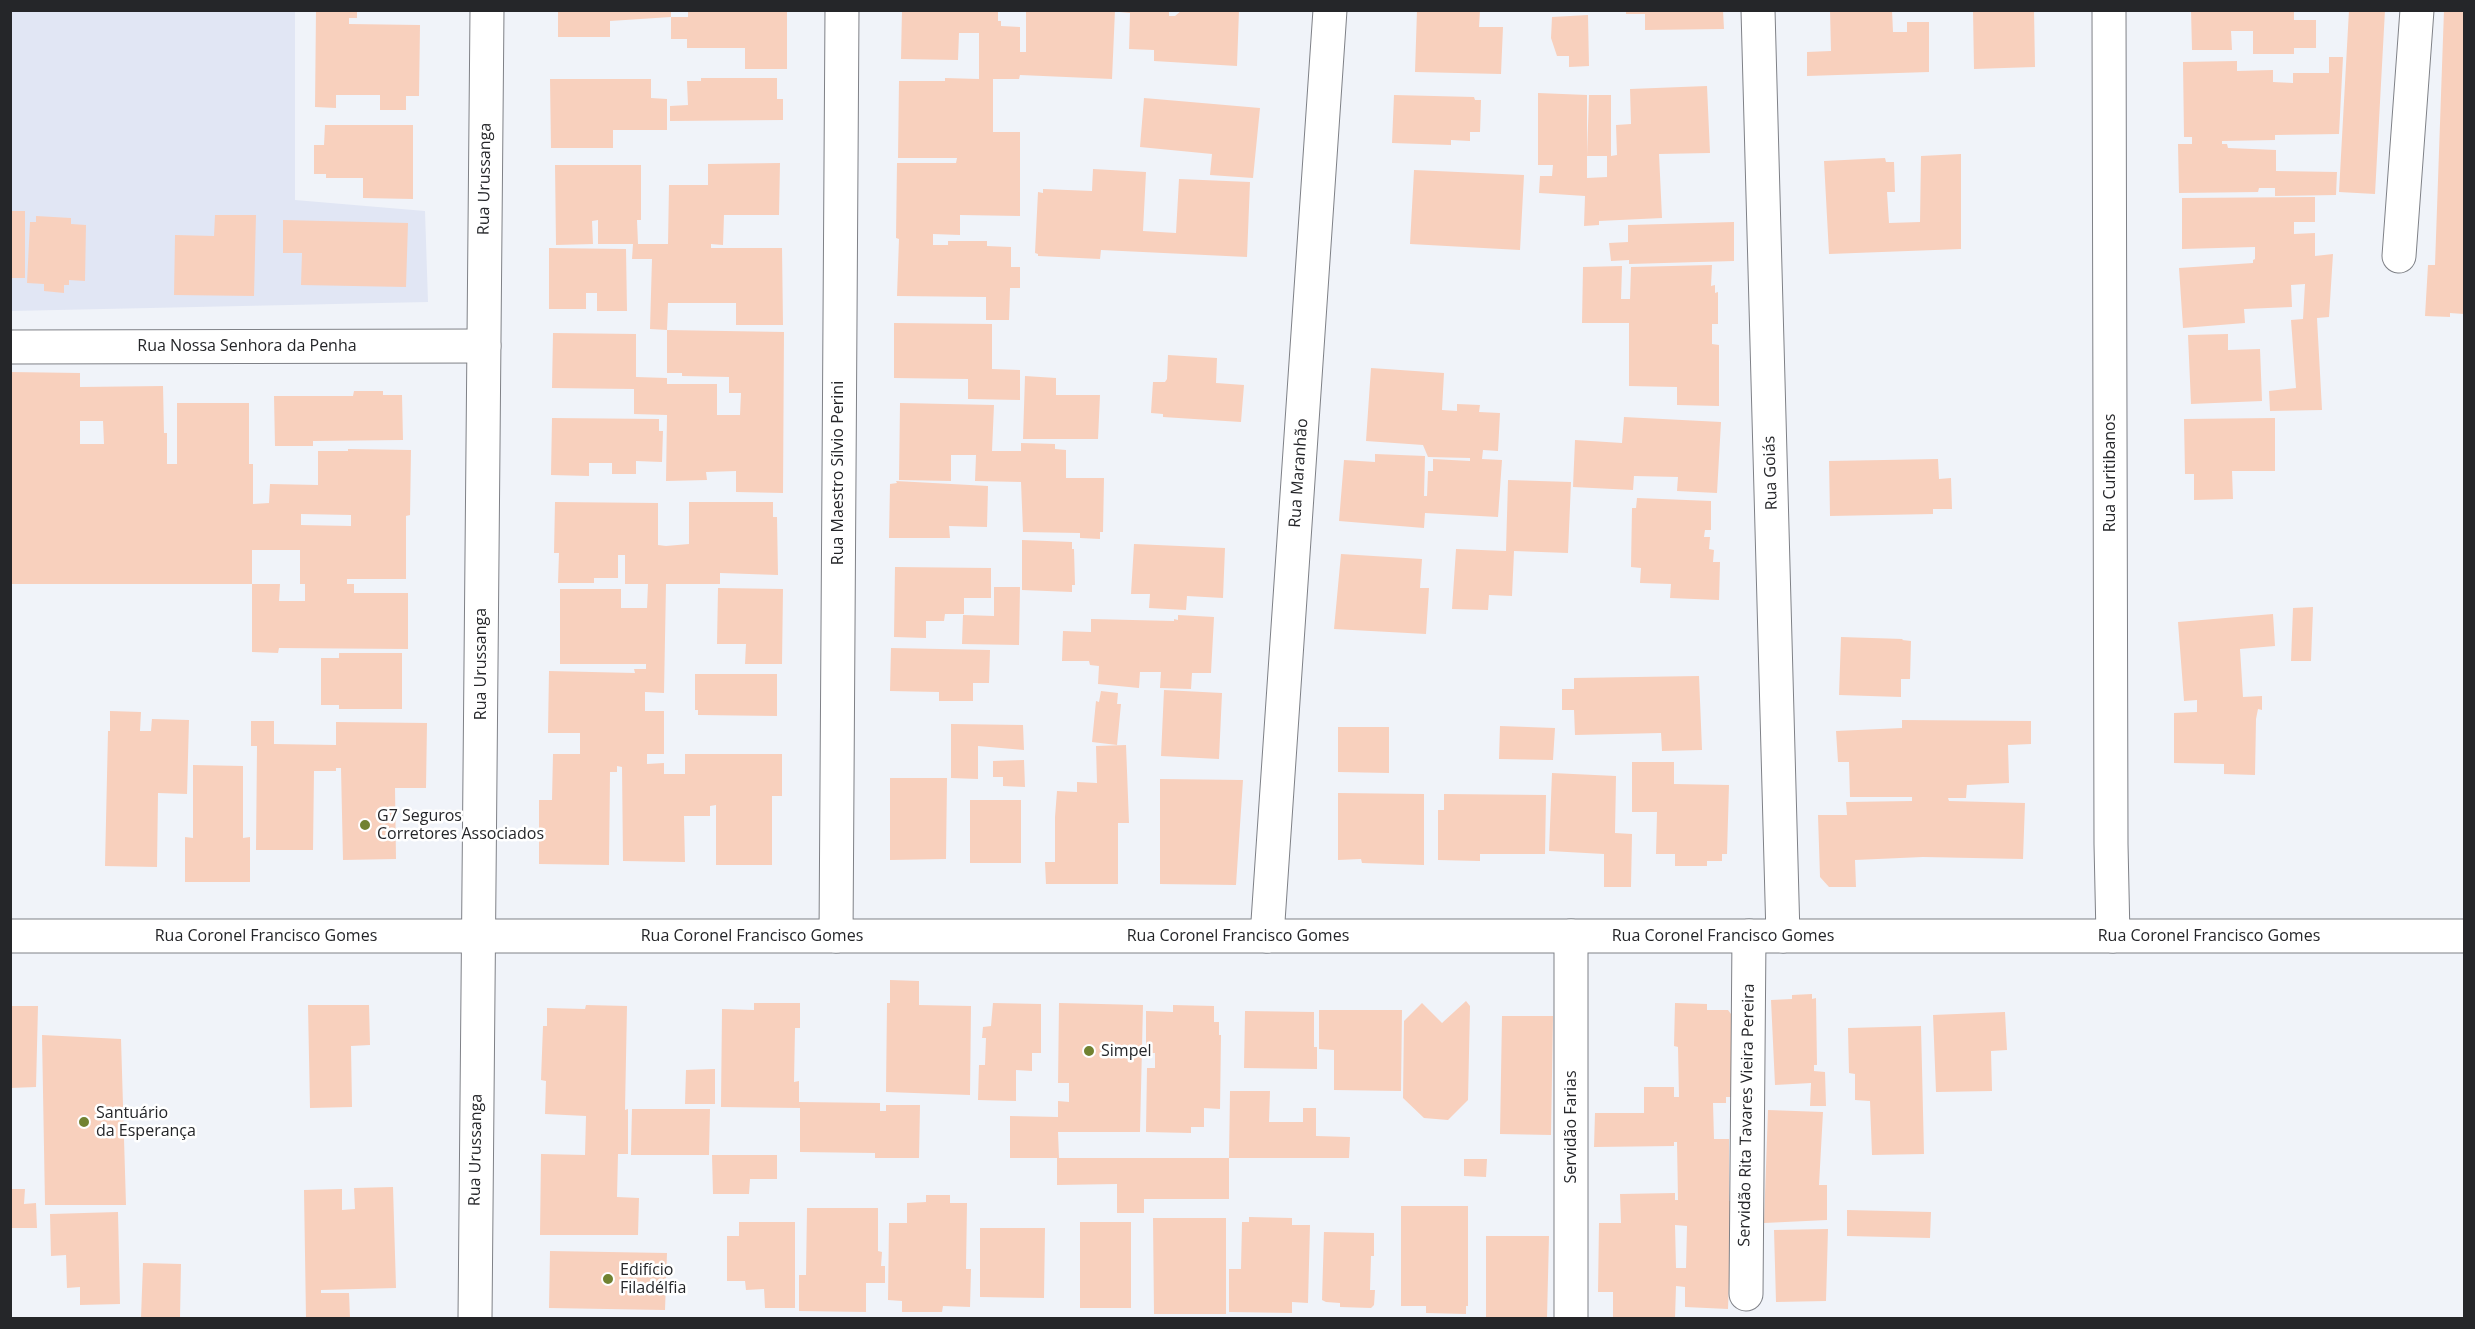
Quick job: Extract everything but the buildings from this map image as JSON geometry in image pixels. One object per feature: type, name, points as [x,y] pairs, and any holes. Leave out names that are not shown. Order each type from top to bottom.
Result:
[{"type":"street","name":"Rua Urussanga","points":[[475,1318],[487,10]]},
{"type":"street","name":"Rua Maestro Sílvio Perini","points":[[836,936],[842,10]]},
{"type":"street","name":"Rua Maranhão","points":[[1267,936],[1330,10]]},
{"type":"street","name":"Rua Goiás","points":[[1758,10],[1783,936]]},
{"type":"street","name":"Rua Curitibanos","points":[[2109,10],[2111,844],[2114,936]]},
{"type":"street","points":[[2399,256],[2418,10]]},
{"type":"street","name":"Rua Nossa Senhora da Penha","points":[[10,347],[484,346]]},
{"type":"street","name":"Rua Coronel Francisco Gomes","points":[[10,936],[2464,936]]},
{"type":"street","name":"Servidão Farias","points":[[1571,936],[1571,1318]]},
{"type":"street","name":"Servidão Rita Tavares Vieira Pereira","points":[[1746,1294],[1749,936]]},
{"type":"shaded area","points":[[10,11],[295,11],[295,200],[425,211],[428,302],[11,311]]},
{"type":"place","name":"G7 Seguros Corretores Associados","points":[[365,825]]},
{"type":"place","name":"Simpel","points":[[1089,1051]]},
{"type":"place","name":"Santuário da Esperança","points":[[84,1122]]},
{"type":"place","name":"Edifício Filadélfia","points":[[608,1279]]}]
